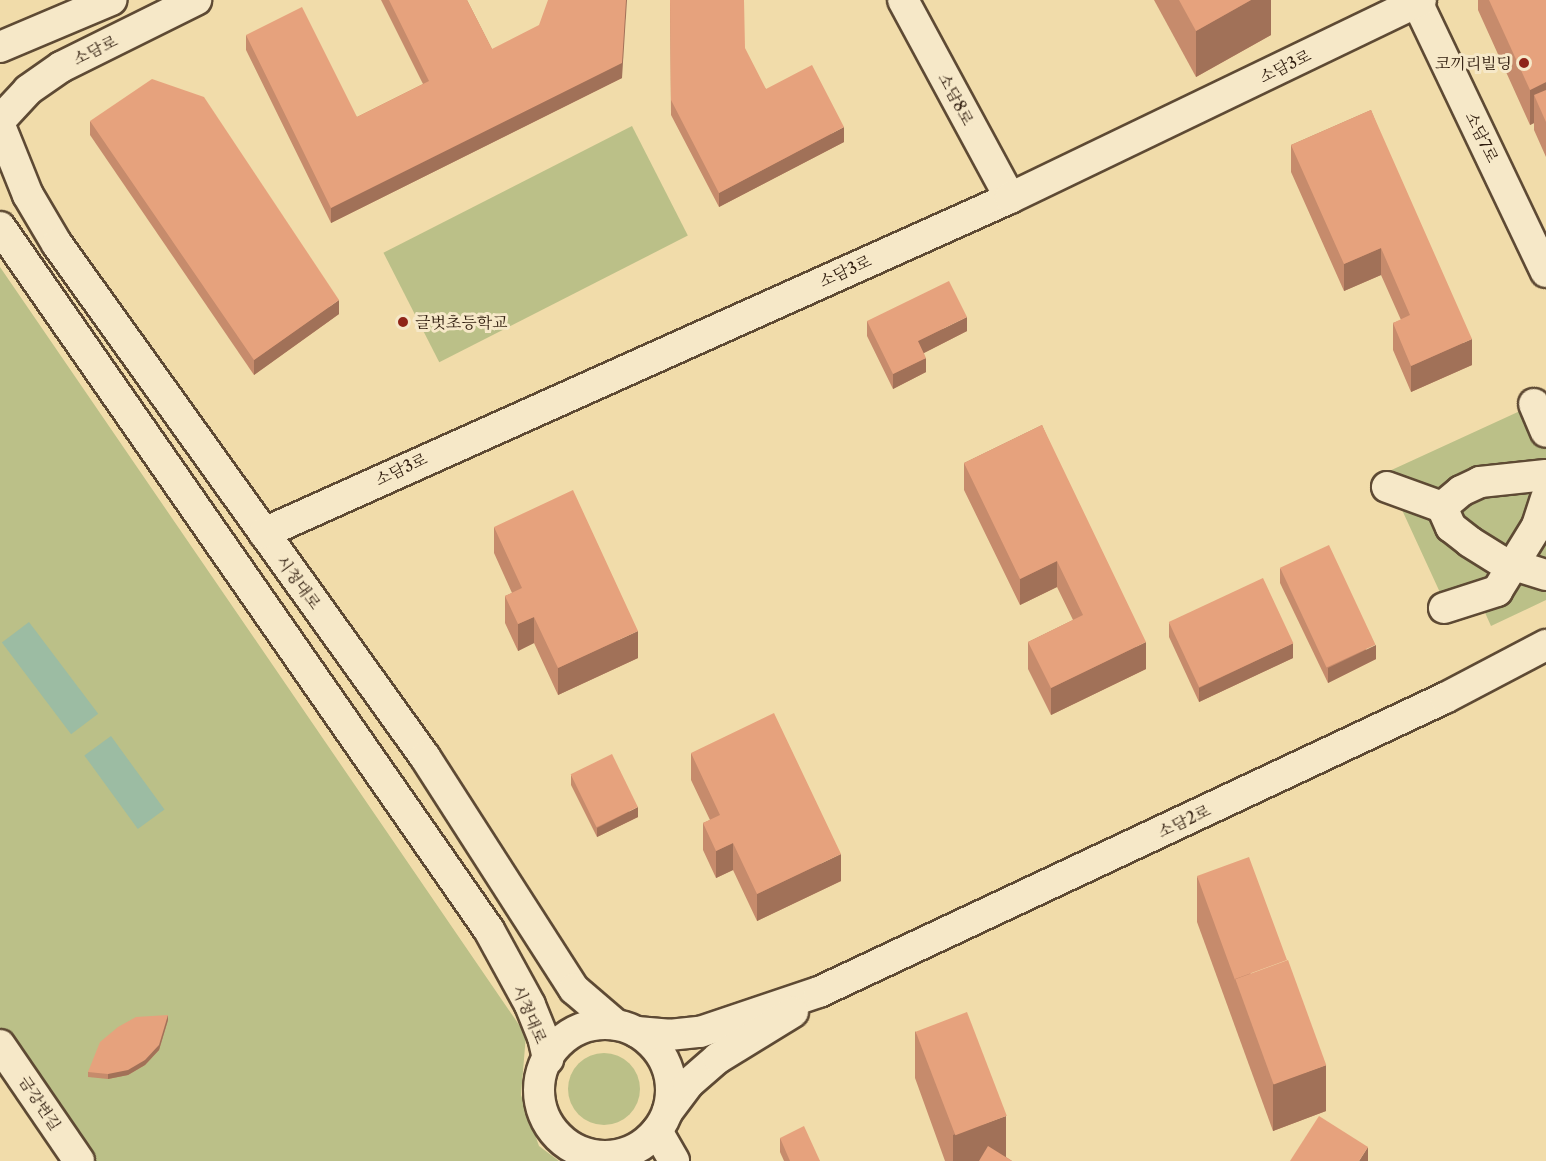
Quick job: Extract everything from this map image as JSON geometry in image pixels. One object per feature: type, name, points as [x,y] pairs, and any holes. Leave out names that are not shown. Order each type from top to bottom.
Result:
[{"type":"street","points":[[0,47],[111,0]]},
{"type":"street","name":"소담로","points":[[2,124],[28,90],[61,67],[196,0]]},
{"type":"street","name":"소담8로","points":[[903,0],[1010,198]]},
{"type":"street","name":"소담3로","points":[[264,533],[411,464],[1010,198],[1419,1]]},
{"type":"street","name":"소담7로","points":[[1419,1],[1546,272]]},
{"type":"street","name":"시청대로","points":[[0,85],[2,124],[28,195],[57,244],[424,757],[574,990],[626,1028]]},
{"type":"street","name":"시청대로","points":[[0,228],[489,930],[530,1005],[543,1037],[548,1059]]},
{"type":"street","points":[[1534,404],[1546,432]]},
{"type":"street","points":[[1442,507],[1461,491],[1480,482],[1546,476]]},
{"type":"street","points":[[1387,487],[1442,507],[1451,527],[1501,561],[1546,575]]},
{"type":"street","points":[[1444,608],[1497,591],[1515,566],[1537,526],[1546,498]]},
{"type":"street","name":"소담2로","points":[[819,992],[1445,698],[1546,645]]},
{"type":"street","points":[[819,992],[787,1018],[718,1058],[688,1084],[663,1121],[640,1147],[608,1159],[574,1149],[556,1135],[544,1115],[539,1092],[548,1059],[570,1034],[592,1025],[669,1035],[700,1032],[819,992]]},
{"type":"street","points":[[626,1028],[655,1046],[667,1065],[672,1088],[663,1121],[674,1161]]},
{"type":"street","name":"금강변길","points":[[0,1045],[79,1161]]},
{"type":"shaded area","points":[[632,126],[688,236],[439,362],[383,253]]},
{"type":"shaded area","points":[[0,267],[526,1035],[521,1095],[539,1146],[559,1161],[86,1161],[0,1034]]},
{"type":"shaded area","points":[[1546,399],[1546,600],[1491,626],[1473,586],[1443,599],[1385,473]]},
{"type":"shaded area","points":[[29,622],[98,714],[71,734],[2,642]]},
{"type":"shaded area","points":[[111,736],[164,810],[138,829],[84,755]]},
{"type":"shaded area","points":[[604,1053],[618,1056],[630,1063],[637,1075],[640,1089],[637,1103],[630,1115],[618,1122],[604,1125],[590,1122],[578,1115],[571,1103],[568,1089],[571,1075],[578,1063],[590,1056]]},
{"type":"building","points":[[389,0],[467,0],[492,49],[539,25],[548,0],[626,0],[622,63],[331,208],[246,35],[302,7],[357,117],[429,81]]},
{"type":"building","points":[[670,0],[744,0],[745,48],[766,89],[812,65],[844,127],[719,193],[671,100]]},
{"type":"building","points":[[1179,0],[1251,0],[1196,31]]},
{"type":"building","points":[[1489,0],[1546,0],[1546,82],[1530,90]]},
{"type":"building","points":[[152,79],[204,97],[339,300],[254,360],[90,121]]},
{"type":"building","points":[[1546,90],[1546,122],[1534,95]]},
{"type":"building","points":[[1371,110],[1472,339],[1411,366],[1393,323],[1410,315],[1381,248],[1344,264],[1291,145]]},
{"type":"building","points":[[949,281],[967,317],[918,341],[926,358],[893,374],[867,321]]},
{"type":"building","points":[[1042,425],[1146,642],[1051,688],[1028,642],[1083,615],[1057,561],[1020,579],[964,463]]},
{"type":"building","points":[[573,490],[638,631],[558,668],[534,617],[518,624],[505,596],[522,588],[494,527]]},
{"type":"building","points":[[1329,545],[1375,645],[1327,668],[1280,568]]},
{"type":"building","points":[[1263,578],[1293,643],[1199,687],[1169,622]]},
{"type":"building","points":[[774,713],[841,854],[757,894],[733,843],[716,851],[703,823],[720,815],[691,753]]},
{"type":"building","points":[[612,754],[638,807],[597,827],[571,774]]},
{"type":"building","points":[[1249,857],[1287,960],[1235,980],[1197,876]]},
{"type":"building","points":[[1288,960],[1326,1065],[1274,1084],[1235,979]]},
{"type":"building","points":[[967,1012],[1007,1116],[955,1135],[916,1032]]},
{"type":"building","points":[[168,1015],[159,1045],[145,1060],[128,1070],[108,1074],[88,1072],[100,1042],[118,1027],[136,1017]]},
{"type":"building","points":[[1319,1116],[1368,1147],[1359,1161],[1290,1161]]},
{"type":"building","points":[[804,1126],[820,1161],[790,1161],[780,1138]]},
{"type":"building","points":[[988,1146],[1012,1161],[979,1161]]},
{"type":"place","name":"코끼리빌딩","points":[[1524,63]]},
{"type":"place","name":"글벗초등학교","points":[[403,322]]}]
